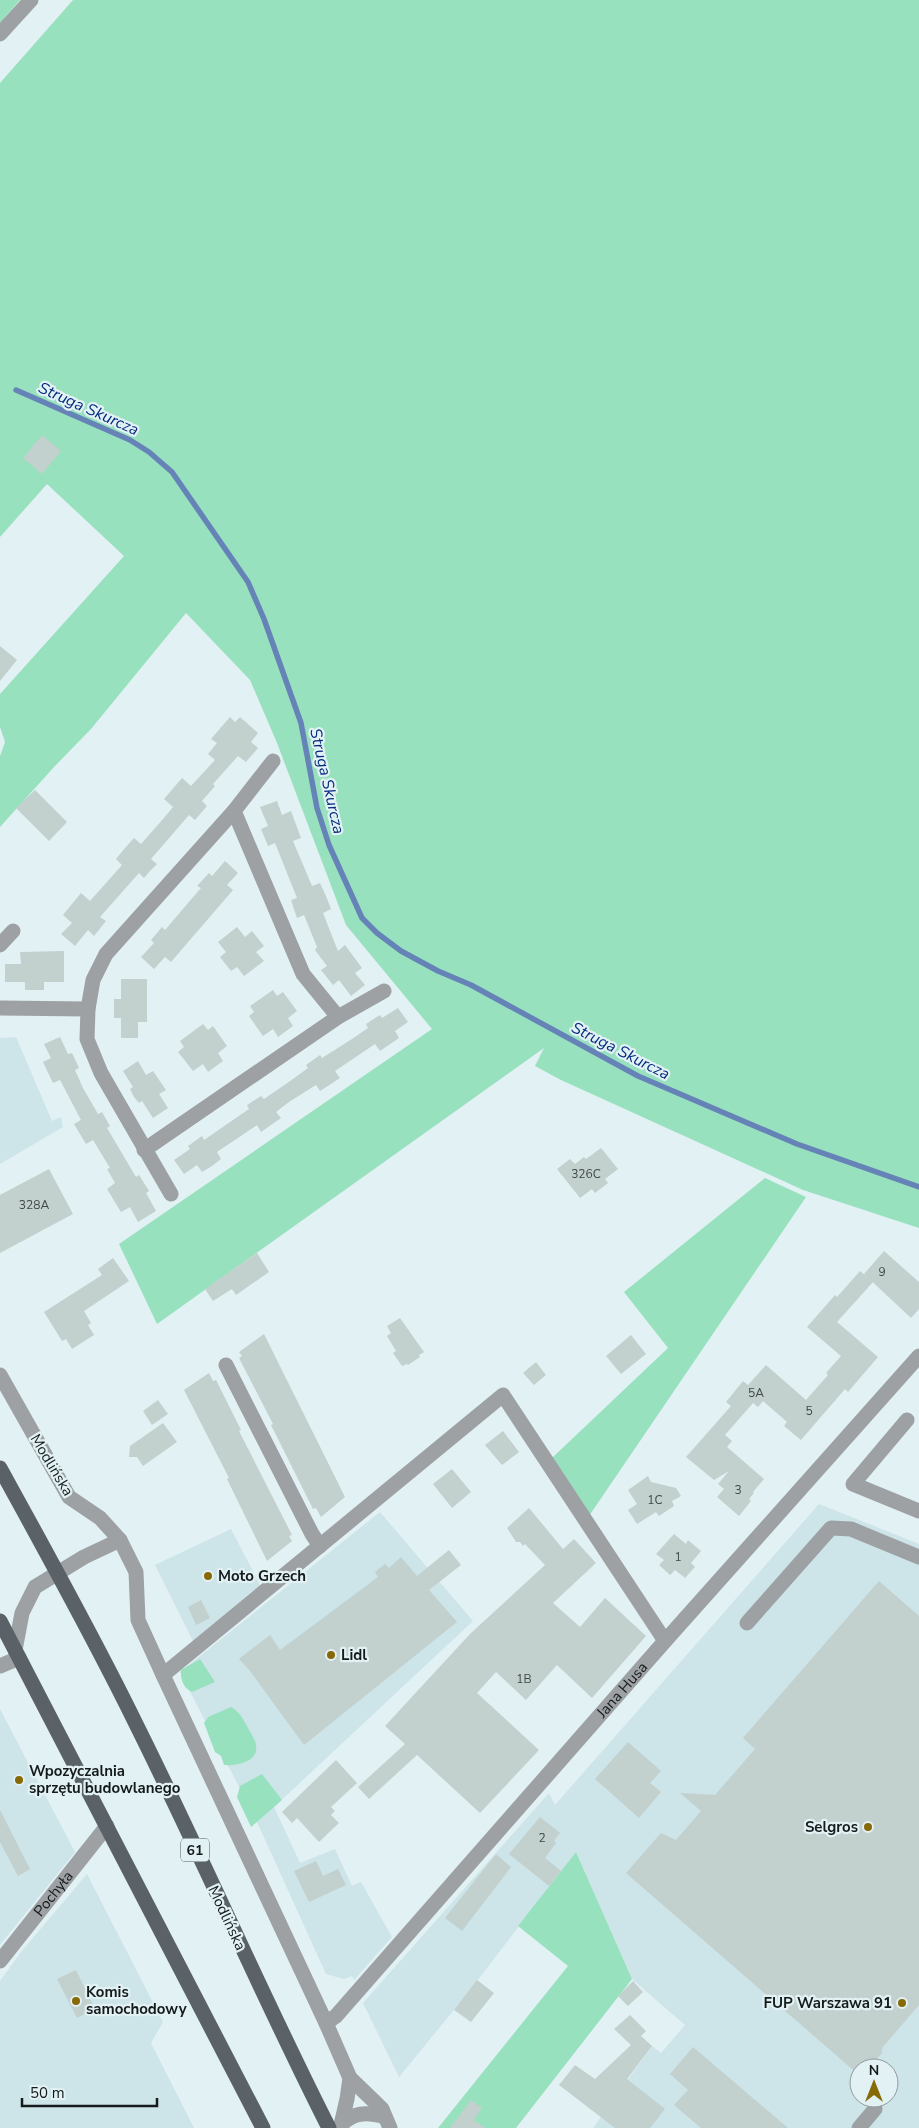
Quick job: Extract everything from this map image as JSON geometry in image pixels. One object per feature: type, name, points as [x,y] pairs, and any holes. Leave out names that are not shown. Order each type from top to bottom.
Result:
[{"type":"main road","name":"Modlińska","points":[[0,1468],[136,1722],[281,2033],[336,2127]]},
{"type":"main road","points":[[0,1620],[263,2128]]},
{"type":"street","points":[[0,34],[31,0]]},
{"type":"street","points":[[171,1194],[101,1074],[87,1039],[88,1009],[93,980],[106,954],[234,811],[274,761]]},
{"type":"street","points":[[234,811],[303,974],[338,1017]]},
{"type":"street","points":[[0,945],[13,931]]},
{"type":"street","points":[[144,1150],[338,1017],[384,991]]},
{"type":"street","points":[[0,1008],[88,1009]]},
{"type":"street","name":"Jana Husa","points":[[326,2023],[336,2016],[665,1641],[919,1356]]},
{"type":"street","points":[[226,1365],[316,1540]]},
{"type":"street","name":"Modlińska","points":[[0,1375],[69,1497],[100,1518],[120,1540],[136,1572],[138,1620],[163,1675],[350,2078],[382,2109],[388,2123]]},
{"type":"street","points":[[163,1675],[316,1540],[503,1395],[665,1641]]},
{"type":"street","points":[[907,1420],[854,1484],[919,1511]]},
{"type":"street","points":[[747,1622],[831,1528],[850,1529],[919,1557]]},
{"type":"street","points":[[0,1666],[17,1654],[22,1613],[35,1587],[84,1557],[120,1540]]},
{"type":"street","name":"Pochyła","points":[[0,1961],[107,1826]]},
{"type":"street","points":[[336,2127],[347,2098],[350,2078]]},
{"type":"street","points":[[859,2128],[875,2109]]},
{"type":"street","name":"Modlińska","points":[[336,2127],[354,2116],[369,2113],[388,2123]]},
{"type":"shaded area","points":[[16,1037],[52,1121],[61,1117],[63,1127],[0,1164],[0,1038]]},
{"type":"shaded area","name":"Selgros","points":[[819,1504],[919,1544],[919,2128],[593,2128],[652,2046],[661,2053],[685,2025],[632,1979],[576,1852],[467,1994],[399,2077],[363,2003],[549,1793],[555,1805]]},
{"type":"shaded area","points":[[380,1512],[473,1621],[274,1807],[300,1863],[335,1849],[352,1886],[361,1882],[392,1937],[354,1980],[352,1976],[344,1979],[326,1974],[257,1822],[180,1672]]},
{"type":"shaded area","name":"Moto Grzech","points":[[231,1529],[261,1587],[193,1641],[155,1565]]},
{"type":"shaded area","name":"Wpozyczalnia sprzętu budowlanego","points":[[0,1709],[75,1852],[0,1945]]},
{"type":"shaded area","name":"Komis samochodowy","points":[[87,1874],[163,2022],[151,2043],[194,2128],[0,2128],[0,1981],[21,1952]]},
{"type":"green space","points":[[0,0],[20,0],[0,23]]},
{"type":"green space","points":[[73,0],[919,0],[919,1228],[803,1190],[561,1080],[535,1066],[544,1048],[157,1324],[119,1244],[432,1029],[346,925],[277,743],[250,680],[186,613],[91,729],[0,827],[0,756],[5,742],[0,727],[0,694],[124,556],[47,484],[0,537],[0,83]]},
{"type":"green space","points":[[765,1178],[806,1197],[589,1516],[552,1458],[668,1348],[624,1292]]},
{"type":"green space","points":[[200,1659],[215,1682],[192,1692],[183,1683],[181,1670]]},
{"type":"green space","points":[[231,1707],[239,1713],[245,1722],[255,1741],[256,1751],[246,1762],[224,1765],[221,1756],[215,1752],[204,1723],[208,1717]]},
{"type":"green space","points":[[262,1774],[282,1800],[251,1827],[237,1797],[240,1786]]},
{"type":"green space","points":[[576,1852],[632,1979],[516,2128],[438,2128],[568,1966],[518,1926]]},
{"type":"building","points":[[42,435],[61,451],[42,474],[23,458]]},
{"type":"building","points":[[0,646],[17,660],[0,681]]},
{"type":"building","points":[[230,717],[235,722],[240,717],[258,733],[251,742],[258,748],[246,762],[238,756],[213,784],[215,786],[202,801],[207,806],[195,820],[189,815],[151,859],[157,864],[144,878],[139,873],[100,917],[106,921],[94,936],[88,930],[75,946],[61,934],[72,923],[63,915],[81,893],[90,901],[122,865],[116,859],[125,848],[134,838],[141,844],[163,819],[173,807],[164,799],[182,778],[191,786],[215,760],[208,754],[217,743],[211,739]]},
{"type":"building","points":[[35,790],[67,822],[49,841],[16,808]]},
{"type":"building","points":[[277,801],[282,815],[291,811],[301,838],[293,841],[312,886],[320,883],[326,896],[331,909],[323,913],[338,951],[345,945],[362,968],[355,973],[365,985],[351,996],[339,980],[333,985],[321,970],[327,966],[315,950],[317,947],[304,915],[297,918],[291,900],[297,898],[275,843],[268,846],[261,829],[268,826],[260,807]]},
{"type":"building","points":[[225,861],[238,873],[227,885],[233,890],[171,962],[165,957],[154,969],[141,957],[154,943],[151,940],[162,927],[165,930],[201,888],[197,886],[209,873],[212,876]]},
{"type":"building","points":[[237,927],[245,937],[252,931],[264,946],[256,952],[264,961],[244,976],[237,967],[231,971],[220,957],[226,952],[218,942]]},
{"type":"building","points":[[64,951],[64,982],[44,982],[44,990],[25,990],[25,982],[5,982],[5,964],[21,964],[20,952]]},
{"type":"building","points":[[121,979],[147,979],[147,1022],[138,1022],[138,1038],[121,1038],[121,1018],[114,1018],[114,999],[121,999]]},
{"type":"building","points":[[273,990],[277,996],[283,992],[297,1011],[288,1018],[293,1026],[278,1037],[273,1029],[263,1036],[249,1016],[254,1012],[250,1006]]},
{"type":"building","points":[[398,1008],[408,1022],[395,1031],[399,1038],[380,1051],[375,1044],[335,1071],[340,1078],[320,1091],[316,1085],[289,1102],[276,1112],[281,1118],[261,1132],[257,1125],[217,1152],[221,1159],[212,1166],[202,1172],[197,1165],[184,1174],[174,1160],[190,1149],[188,1146],[202,1136],[204,1140],[249,1109],[247,1105],[261,1096],[264,1099],[308,1068],[306,1065],[320,1055],[322,1058],[352,1039],[368,1028],[366,1024],[380,1015],[382,1018]]},
{"type":"building","points":[[203,1024],[208,1030],[213,1026],[227,1046],[218,1053],[223,1061],[208,1072],[203,1064],[193,1071],[178,1052],[184,1047],[180,1041]]},
{"type":"building","points":[[60,1037],[68,1054],[72,1053],[79,1068],[75,1070],[98,1114],[102,1112],[110,1126],[107,1128],[136,1177],[139,1175],[149,1191],[146,1193],[156,1211],[138,1222],[130,1207],[121,1212],[107,1189],[115,1183],[107,1169],[110,1168],[93,1140],[86,1144],[74,1124],[81,1120],[60,1080],[53,1083],[43,1062],[51,1058],[44,1044]]},
{"type":"building","points":[[138,1061],[146,1075],[153,1071],[166,1090],[159,1094],[168,1108],[153,1118],[142,1101],[139,1103],[134,1097],[130,1089],[133,1087],[123,1071]]},
{"type":"building","points":[[601,1148],[618,1169],[605,1179],[608,1183],[595,1193],[592,1189],[580,1198],[557,1169],[570,1159],[575,1164],[584,1157],[586,1159]]},
{"type":"building","points":[[49,1169],[73,1214],[0,1253],[0,1195]]},
{"type":"building","points":[[884,1251],[919,1282],[919,1309],[911,1318],[864,1274]]},
{"type":"building","points":[[257,1253],[269,1272],[236,1295],[232,1289],[213,1301],[205,1289]]},
{"type":"building","points":[[113,1258],[129,1281],[84,1311],[91,1323],[88,1325],[94,1335],[72,1349],[66,1339],[62,1341],[44,1312],[102,1275],[98,1269]]},
{"type":"building","points":[[860,1271],[873,1282],[837,1322],[878,1357],[848,1392],[845,1389],[801,1440],[784,1426],[787,1422],[763,1401],[758,1407],[753,1403],[725,1435],[732,1441],[727,1447],[764,1479],[753,1492],[749,1499],[751,1501],[739,1516],[717,1497],[724,1489],[718,1484],[729,1471],[714,1480],[686,1457],[731,1406],[726,1402],[743,1381],[748,1385],[766,1365],[806,1400],[828,1375],[826,1373],[841,1356],[807,1327],[835,1295],[837,1297]]},
{"type":"building","points":[[400,1318],[424,1352],[408,1365],[402,1366],[393,1353],[396,1351],[387,1336],[391,1333],[387,1326]]},
{"type":"building","points":[[264,1334],[345,1497],[321,1517],[316,1508],[313,1509],[239,1358],[242,1356],[239,1352]]},
{"type":"building","points":[[631,1335],[646,1354],[621,1374],[606,1356]]},
{"type":"building","points":[[536,1362],[546,1375],[534,1385],[523,1373]]},
{"type":"building","points":[[209,1373],[213,1381],[216,1380],[241,1430],[239,1431],[292,1535],[289,1536],[292,1541],[267,1561],[227,1479],[229,1478],[184,1390]]},
{"type":"building","points":[[158,1400],[168,1414],[152,1425],[143,1411]]},
{"type":"building","points":[[163,1423],[177,1442],[143,1466],[137,1457],[129,1457],[130,1446]]},
{"type":"building","points":[[503,1431],[519,1452],[502,1465],[485,1445]]},
{"type":"building","points":[[452,1469],[471,1492],[452,1508],[433,1484]]},
{"type":"building","points":[[648,1476],[651,1482],[676,1488],[681,1496],[672,1501],[674,1506],[659,1516],[656,1512],[637,1524],[628,1510],[637,1504],[628,1490]]},
{"type":"building","points":[[529,1508],[563,1549],[574,1539],[596,1563],[553,1603],[580,1627],[605,1598],[646,1636],[592,1698],[557,1665],[526,1700],[496,1672],[477,1693],[539,1750],[480,1813],[417,1755],[369,1799],[358,1787],[405,1744],[385,1726],[470,1634],[545,1565],[525,1544],[523,1546],[520,1542],[516,1542],[507,1528]]},
{"type":"building","points":[[674,1534],[686,1544],[688,1540],[701,1551],[691,1563],[695,1567],[685,1578],[675,1570],[670,1575],[659,1565],[664,1560],[656,1554]]},
{"type":"building","name":"Lidl","points":[[449,1550],[461,1565],[429,1590],[457,1622],[304,1745],[250,1671],[239,1659],[270,1635],[280,1650],[378,1577],[375,1572],[385,1564],[389,1568],[401,1557],[417,1576]]},
{"type":"building","points":[[879,1581],[919,1616],[919,2005],[882,2048],[882,2053],[878,2058],[849,2058],[849,2066],[626,1873],[661,1833],[676,1840],[701,1811],[680,1793],[715,1795],[755,1749],[743,1738]]},
{"type":"building","points":[[201,1600],[210,1618],[196,1625],[188,1607]]},
{"type":"building","points":[[628,1742],[661,1771],[650,1783],[661,1792],[639,1818],[595,1779]]},
{"type":"building","points":[[336,1760],[357,1783],[331,1807],[335,1811],[331,1815],[339,1823],[319,1842],[297,1818],[292,1823],[282,1812]]},
{"type":"building","points":[[0,1810],[30,1869],[18,1876],[0,1842]]},
{"type":"building","points":[[540,1817],[560,1833],[554,1841],[556,1843],[545,1858],[561,1871],[549,1886],[509,1854]]},
{"type":"building","points":[[496,1854],[511,1867],[462,1931],[445,1918]]},
{"type":"building","points":[[316,1861],[323,1876],[338,1869],[346,1885],[309,1902],[294,1871]]},
{"type":"building","points":[[76,1970],[95,2009],[77,2018],[57,1979]]},
{"type":"building","points":[[477,1980],[494,1993],[471,2022],[454,2010]]},
{"type":"building","points":[[633,1981],[643,1992],[628,2006],[618,1996]]},
{"type":"building","points":[[630,2015],[646,2031],[641,2036],[652,2046],[627,2079],[665,2109],[650,2128],[615,2128],[559,2085],[575,2065],[595,2079],[631,2045],[614,2029]]},
{"type":"building","points":[[693,2047],[788,2128],[701,2128],[674,2105],[688,2090],[670,2074]]},
{"type":"building","points":[[471,2100],[482,2108],[474,2120],[485,2128],[450,2128]]},
{"type":"waterway","name":"Struga Skurcza","points":[[16,390],[130,440],[149,452],[172,472],[248,582],[264,619],[301,723],[317,808],[329,845],[362,918],[377,933],[401,951],[438,971],[471,985],[638,1076],[797,1144],[919,1187]]},
{"type":"place","name":"Moto Grzech","points":[[208,1576]]},
{"type":"place","name":"Lidl","points":[[331,1655]]},
{"type":"place","name":"Wpozyczalnia sprzętu budowlanego","points":[[19,1780]]},
{"type":"place","name":"Selgros","points":[[868,1827]]},
{"type":"place","name":"Komis samochodowy","points":[[76,2001]]},
{"type":"place","name":"FUP Warszawa 91","points":[[902,2003]]}]
